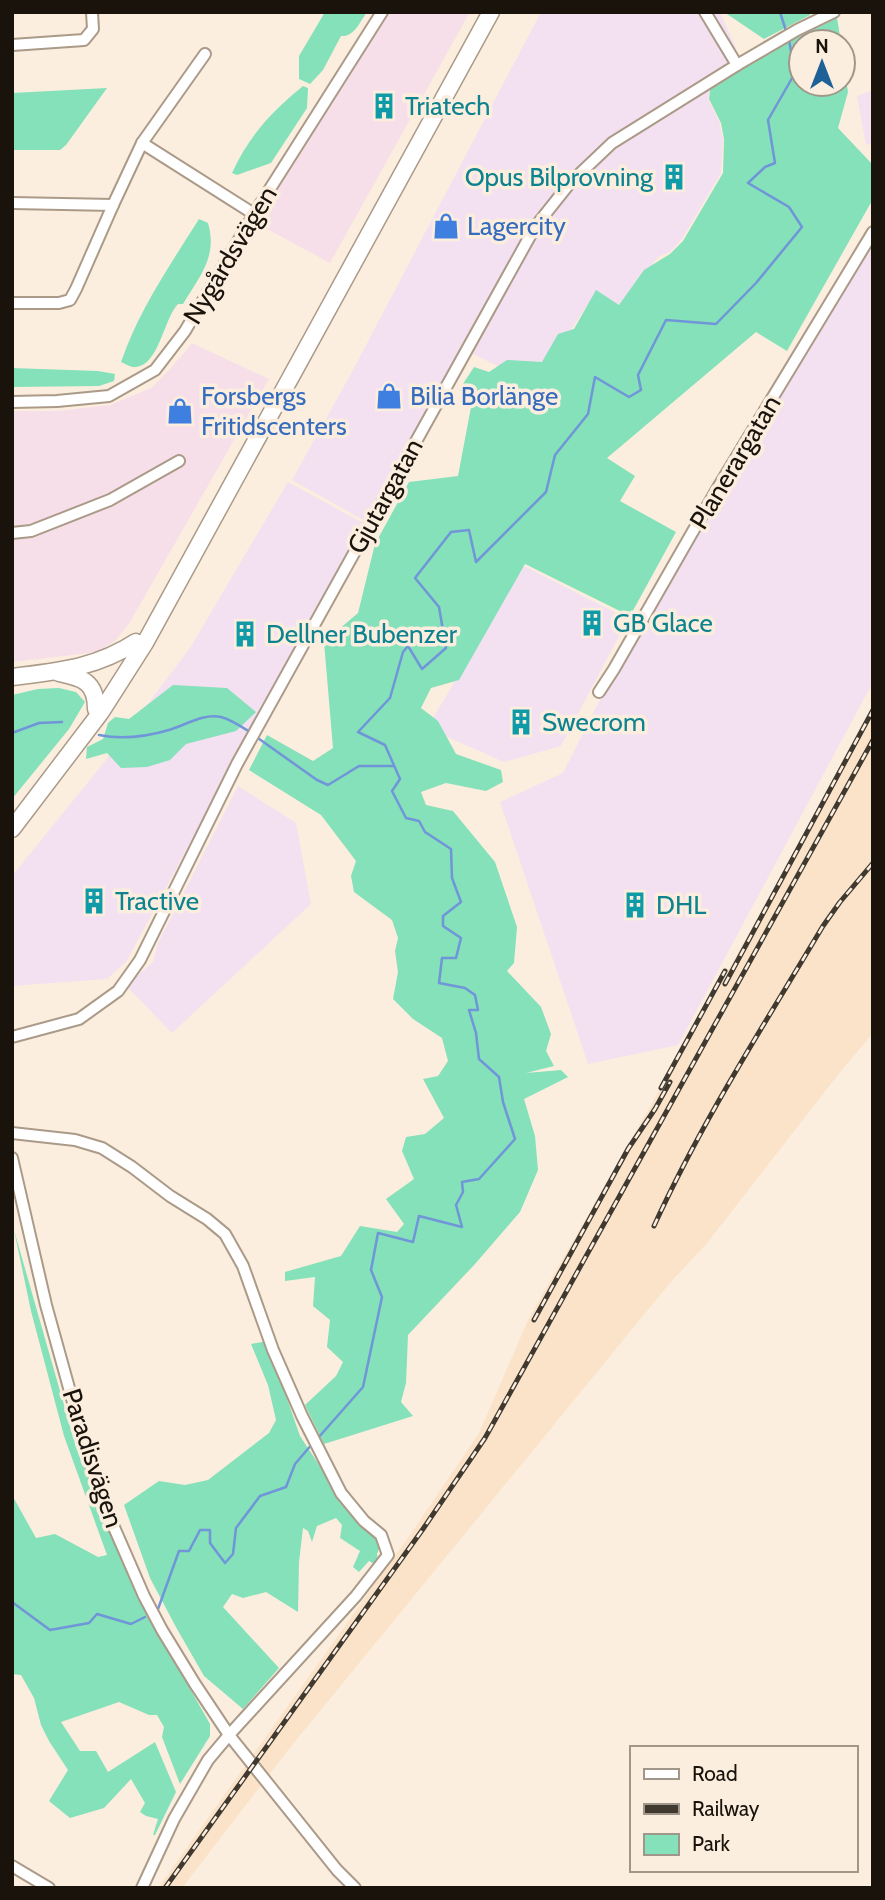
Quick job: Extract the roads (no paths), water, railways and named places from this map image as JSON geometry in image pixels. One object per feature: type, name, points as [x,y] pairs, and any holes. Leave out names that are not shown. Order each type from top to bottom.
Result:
[{"type":"highway","points":[[12,821],[96,709],[136,642],[482,12]]},
{"type":"highway","points":[[12,829],[78,745],[145,643],[491,12]]},
{"type":"highway","points":[[12,677],[53,672],[102,660],[136,642]]},
{"type":"highway","points":[[53,672],[71,675],[88,684],[94,690],[96,709]]},
{"type":"street","points":[[12,45],[84,40],[93,29],[92,12]]},
{"type":"street","name":"Nygårdsvägen","points":[[12,402],[108,396],[155,370],[185,331],[254,214],[382,12]]},
{"type":"street","points":[[705,12],[737,65]]},
{"type":"street","name":"Gjutargatan","points":[[12,1037],[79,1019],[118,991],[140,960],[237,764],[535,227],[570,183],[612,143],[737,65],[834,12]]},
{"type":"street","points":[[12,303],[59,303],[69,300],[142,143],[205,54]]},
{"type":"street","points":[[142,143],[254,214]]},
{"type":"street","points":[[12,203],[113,205]]},
{"type":"street","name":"Planerargatan","points":[[599,692],[873,232]]},
{"type":"street","points":[[12,533],[31,531],[110,500],[179,461]]},
{"type":"street","points":[[12,1133],[75,1140],[102,1148],[225,1234],[243,1266],[273,1350],[302,1416],[341,1493],[364,1521],[381,1535],[388,1555],[356,1596],[208,1760],[142,1888]]},
{"type":"street","name":"Paradisvägen","points":[[12,1158],[47,1305],[89,1460],[106,1509],[144,1596],[162,1630],[229,1735],[337,1871],[355,1888]]},
{"type":"street","points":[[12,1866],[49,1888]]},
{"type":"waterway","points":[[780,12],[787,34]]},
{"type":"waterway","points":[[318,1438],[363,1387],[382,1297],[371,1270],[378,1233],[413,1242],[419,1216],[462,1227],[456,1205],[463,1192],[462,1182],[479,1179],[515,1139],[503,1102],[499,1077],[479,1059],[476,1033],[469,1010],[478,1010],[475,995],[465,988],[439,983],[442,958],[456,958],[461,938],[443,926],[443,916],[461,902],[452,878],[451,849],[425,832],[419,821],[406,818],[392,791],[400,779],[385,745],[358,732],[390,698],[403,652],[408,646],[422,669],[446,648],[439,607],[415,578],[451,532],[469,530],[476,562],[546,492],[555,455],[588,414],[595,377],[629,397],[641,390],[638,375],[666,320],[716,324],[756,283],[802,227],[789,207],[748,183],[765,167],[775,163],[768,120],[787,87]]},
{"type":"waterway","points":[[99,735],[143,736],[214,716],[228,719],[250,732]]},
{"type":"waterway","points":[[12,733],[39,723],[62,722]]},
{"type":"waterway","points":[[255,736],[328,785],[359,766],[394,766]]},
{"type":"waterway","points":[[158,1609],[179,1551],[189,1551],[200,1530],[210,1530],[210,1543],[225,1563],[233,1554],[236,1528],[260,1496],[286,1487],[295,1464],[313,1443]]},
{"type":"waterway","points":[[12,1602],[50,1630],[89,1623],[97,1614],[131,1624],[145,1617]]},
{"type":"railway","points":[[725,984],[873,710]]},
{"type":"railway","points":[[165,1888],[423,1529],[485,1438],[873,740]]},
{"type":"railway","points":[[654,1226],[692,1149],[756,1037],[823,926],[873,863]]},
{"type":"railway","points":[[661,1088],[725,971]]},
{"type":"railway","points":[[534,1320],[628,1149],[670,1082]]},
{"type":"place","name":"Triatech","points":[[384,106]]},
{"type":"place","name":"Opus Bilprovning","points":[[674,177]]},
{"type":"place","name":"Lagercity","points":[[446,226]]},
{"type":"place","name":"Bilia Borlänge","points":[[389,396]]},
{"type":"place","name":"Forsbergs Fritidscenters","points":[[180,411]]},
{"type":"place","name":"GB Glace","points":[[592,623]]},
{"type":"place","name":"Dellner Bubenzer","points":[[245,634]]},
{"type":"place","name":"Swecrom","points":[[521,722]]},
{"type":"place","name":"Tractive","points":[[94,901]]},
{"type":"place","name":"DHL","points":[[635,905]]}]
